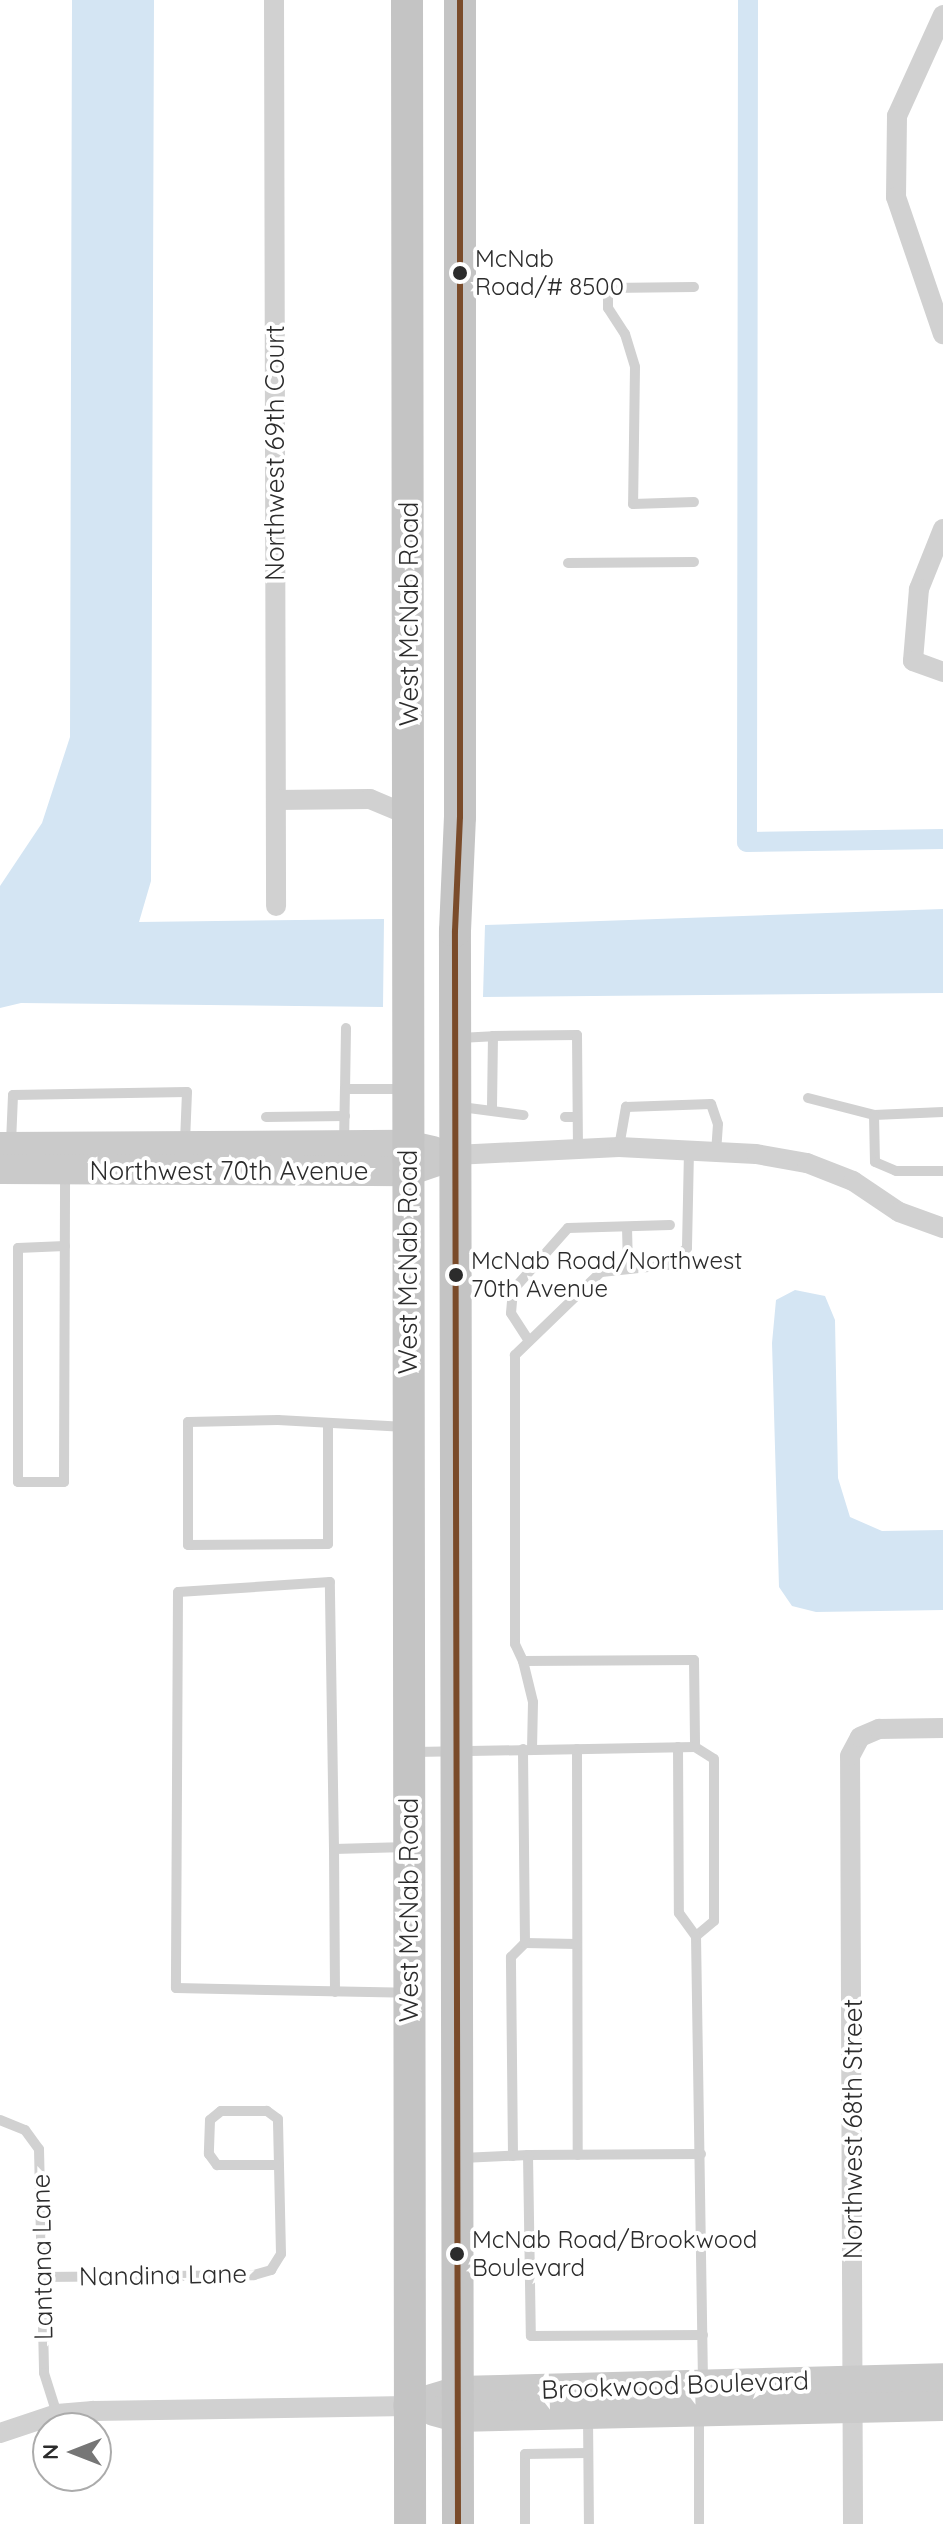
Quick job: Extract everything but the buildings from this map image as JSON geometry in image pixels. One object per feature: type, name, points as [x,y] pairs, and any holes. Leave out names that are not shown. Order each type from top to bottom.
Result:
[{"type":"main road","name":"West McNab Road","points":[[407,0],[410,2524]]},
{"type":"main road","name":"West McNab Road","points":[[458,2524],[459,1751],[455,931],[460,817],[460,0]]},
{"type":"street","name":"Northwest 69th Court","points":[[274,0],[276,906]]},
{"type":"street","points":[[943,15],[897,116],[896,197],[943,334]]},
{"type":"street","points":[[943,529],[919,589],[913,661],[943,672]]},
{"type":"street","points":[[276,800],[370,799],[408,815]]},
{"type":"street","name":"Northwest 70th Avenue","points":[[6,1158],[184,1144],[343,1146],[408,1158]]},
{"type":"street","name":"Northwest 70th Avenue","points":[[6,1158],[65,1172],[619,1147],[716,1152],[807,1163],[853,1181],[909,1217],[943,1228]]},
{"type":"street","name":"Northwest 68th Street","points":[[853,2524],[855,2394],[850,1756],[860,1737],[879,1729],[943,1728]]},
{"type":"street","name":"Brookwood Boulevard","points":[[457,2404],[588,2414],[699,2412],[855,2394],[943,2378]]},
{"type":"street","name":"Brookwood Boulevard","points":[[84,2412],[152,2407],[457,2404],[703,2382],[855,2394],[943,2406]]},
{"type":"street","name":"Brookwood Boulevard","points":[[0,2433],[32,2422]]},
{"type":"lane","points":[[694,287],[608,288],[608,308],[625,334],[635,367],[633,504],[694,502]]},
{"type":"lane","points":[[568,563],[694,562]]},
{"type":"lane","points":[[455,1024],[493,1036],[577,1035],[578,1149]]},
{"type":"lane","points":[[343,1146],[346,1028]]},
{"type":"lane","points":[[492,1107],[493,1036]]},
{"type":"lane","points":[[345,1089],[408,1089]]},
{"type":"lane","points":[[6,1158],[13,1095],[187,1092],[184,1144]]},
{"type":"lane","points":[[808,1098],[874,1115],[943,1112]]},
{"type":"lane","points":[[619,1147],[626,1107],[711,1104],[718,1124],[716,1152]]},
{"type":"lane","points":[[455,1107],[492,1107],[523,1115]]},
{"type":"lane","points":[[874,1115],[875,1162],[896,1171],[943,1171]]},
{"type":"lane","points":[[266,1117],[345,1116]]},
{"type":"lane","points":[[565,1117],[577,1117]]},
{"type":"lane","points":[[513,2156],[511,1957],[525,1943],[527,1750],[533,1702],[523,1661],[515,1644],[515,1355],[601,1272],[667,1265],[687,1248],[689,1151]]},
{"type":"lane","points":[[65,1172],[65,1246],[64,1482],[18,1482],[18,1248],[65,1246]]},
{"type":"lane","points":[[529,1341],[511,1313],[513,1290],[568,1228],[670,1225]]},
{"type":"lane","points":[[627,1227],[628,1269]]},
{"type":"lane","points":[[328,1425],[328,1544],[188,1545],[188,1422],[328,1425],[408,1427]]},
{"type":"lane","points":[[335,1992],[330,1582],[178,1592],[176,1988],[335,1992],[409,1993]]},
{"type":"lane","points":[[523,1661],[694,1660],[695,1747]]},
{"type":"lane","points":[[678,1747],[679,1913],[696,1936],[703,2382]]},
{"type":"lane","points":[[409,1752],[695,1747],[714,1759],[714,1921],[696,1936]]},
{"type":"lane","points":[[577,1749],[578,2155]]},
{"type":"lane","points":[[334,1849],[409,1846]]},
{"type":"lane","points":[[525,1943],[577,1944]]},
{"type":"lane","name":"Nandina Lane","points":[[41,2277],[254,2275],[271,2270],[281,2254],[278,2119],[267,2111],[221,2111],[210,2120],[209,2154],[217,2165],[279,2165]]},
{"type":"lane","name":"Lantana Lane","points":[[0,2120],[25,2130],[39,2149],[44,2373],[56,2412]]},
{"type":"lane","points":[[458,2158],[701,2154]]},
{"type":"lane","points":[[528,2155],[531,2336],[703,2335]]},
{"type":"lane","points":[[699,2412],[699,2524]]},
{"type":"lane","points":[[588,2414],[589,2524]]},
{"type":"lane","points":[[525,2524],[525,2454],[588,2453]]},
{"type":"water","points":[[72,0],[154,0],[151,881],[139,922],[384,919],[383,1007],[21,1003],[0,1008],[0,886],[42,823],[70,737]]},
{"type":"water","points":[[943,909],[943,993],[483,997],[485,925]]},
{"type":"water","points":[[795,1290],[825,1296],[835,1320],[838,1478],[850,1517],[882,1531],[943,1530],[943,1610],[816,1612],[792,1606],[779,1587],[772,1343],[776,1300]]},
{"type":"waterway","points":[[748,0],[747,842],[943,839]]},
{"type":"transit line","points":[[458,2524],[455,931],[460,817],[460,0]]},
{"type":"place","name":"McNab Road/# 8500","points":[[460,273]]},
{"type":"place","name":"McNab Road/Northwest 70th Avenue","points":[[456,1275]]},
{"type":"place","name":"McNab Road/Brookwood Boulevard","points":[[457,2254]]}]
